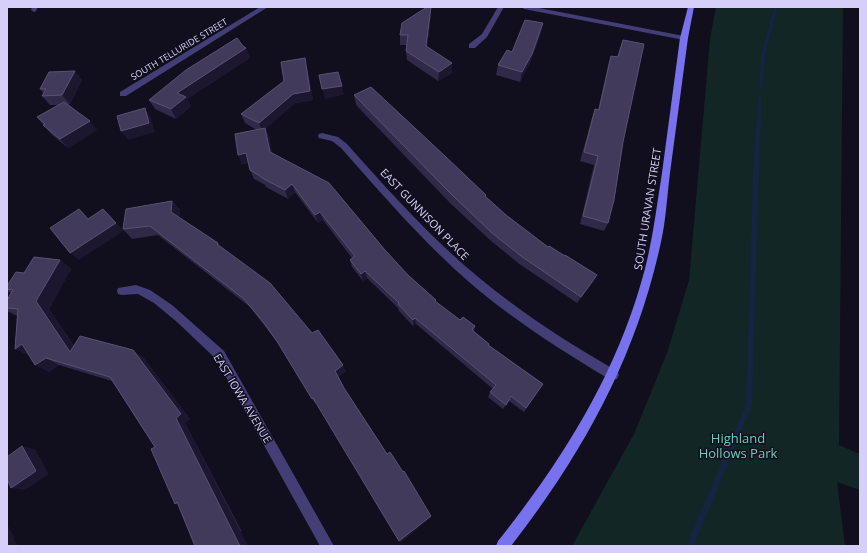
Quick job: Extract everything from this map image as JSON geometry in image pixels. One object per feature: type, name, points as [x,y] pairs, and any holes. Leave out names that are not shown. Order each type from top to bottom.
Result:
[{"type":"street","name":"SOUTH TELLURIDE STREET","points":[[123,94],[265,7]]},
{"type":"street","points":[[472,46],[485,35],[501,7]]},
{"type":"street","points":[[524,7],[684,38]]},
{"type":"street","name":"SOUTH URAVAN STREET","points":[[504,546],[549,486],[576,445],[613,376],[629,339],[651,272],[657,240],[684,38],[691,7]]},
{"type":"street","name":"EAST GUNNISON PLACE","points":[[322,136],[335,139],[344,146],[431,241],[481,286],[541,331],[613,376]]},
{"type":"street","name":"EAST IOWA AVENUE","points":[[122,291],[137,289],[150,295],[202,336],[220,355],[327,546]]},
{"type":"green space","name":"Highland Hollows Park","points":[[716,7],[843,7],[839,445],[860,454],[860,490],[837,482],[845,546],[572,546],[634,434],[667,353],[689,280],[710,39]]},
{"type":"building","points":[[427,7],[431,7],[426,46],[452,63],[439,72],[406,51],[408,35],[400,35],[402,23]]},
{"type":"building","points":[[525,20],[543,23],[532,54],[522,72],[498,65],[507,50],[512,52]]},
{"type":"building","points":[[237,38],[246,48],[177,93],[186,97],[171,109],[149,100],[186,70]]},
{"type":"building","points":[[623,40],[644,44],[623,142],[614,200],[608,223],[583,216],[598,156],[584,152],[595,109],[599,110],[611,56],[618,57]]},
{"type":"building","points":[[305,58],[310,91],[293,94],[259,123],[241,114],[284,81],[281,62]]},
{"type":"building","points":[[75,71],[62,95],[42,96],[46,89],[40,89],[49,72]]},
{"type":"building","points":[[338,72],[342,86],[322,89],[319,75]]},
{"type":"building","points":[[371,87],[506,215],[548,247],[549,246],[565,255],[597,275],[581,297],[521,256],[492,233],[451,194],[354,95]]},
{"type":"building","points":[[64,102],[90,121],[60,139],[43,125],[45,124],[37,117]]},
{"type":"building","points":[[145,108],[149,123],[121,131],[117,116]]},
{"type":"building","points":[[265,128],[270,152],[329,183],[385,250],[408,275],[436,300],[435,301],[460,320],[463,317],[475,326],[472,330],[489,344],[488,345],[543,384],[526,408],[511,396],[506,405],[490,392],[496,385],[415,318],[413,320],[398,304],[399,303],[365,271],[361,274],[350,260],[355,256],[320,212],[315,215],[292,184],[285,190],[250,170],[246,153],[238,155],[235,134]]},
{"type":"building","points":[[172,201],[171,212],[218,243],[217,244],[270,283],[312,333],[318,330],[343,365],[335,371],[344,388],[387,454],[390,452],[403,472],[404,471],[431,516],[399,541],[278,343],[244,299],[150,226],[123,229],[126,209]]},
{"type":"building","points":[[79,209],[88,219],[103,209],[116,223],[70,253],[50,228]]},
{"type":"building","points":[[34,257],[60,260],[36,301],[70,352],[80,336],[133,350],[181,414],[176,418],[240,546],[195,546],[177,502],[175,504],[151,449],[155,447],[110,377],[46,358],[35,365],[22,344],[15,349],[18,309],[7,308],[7,300],[13,290],[7,289],[7,286],[16,272],[24,273]]},
{"type":"building","points":[[22,446],[36,471],[11,488],[7,479],[7,457]]},
{"type":"waterway","points":[[761,88],[763,54],[776,7]]},
{"type":"waterway","points":[[690,546],[749,405],[756,171],[760,98]]}]
